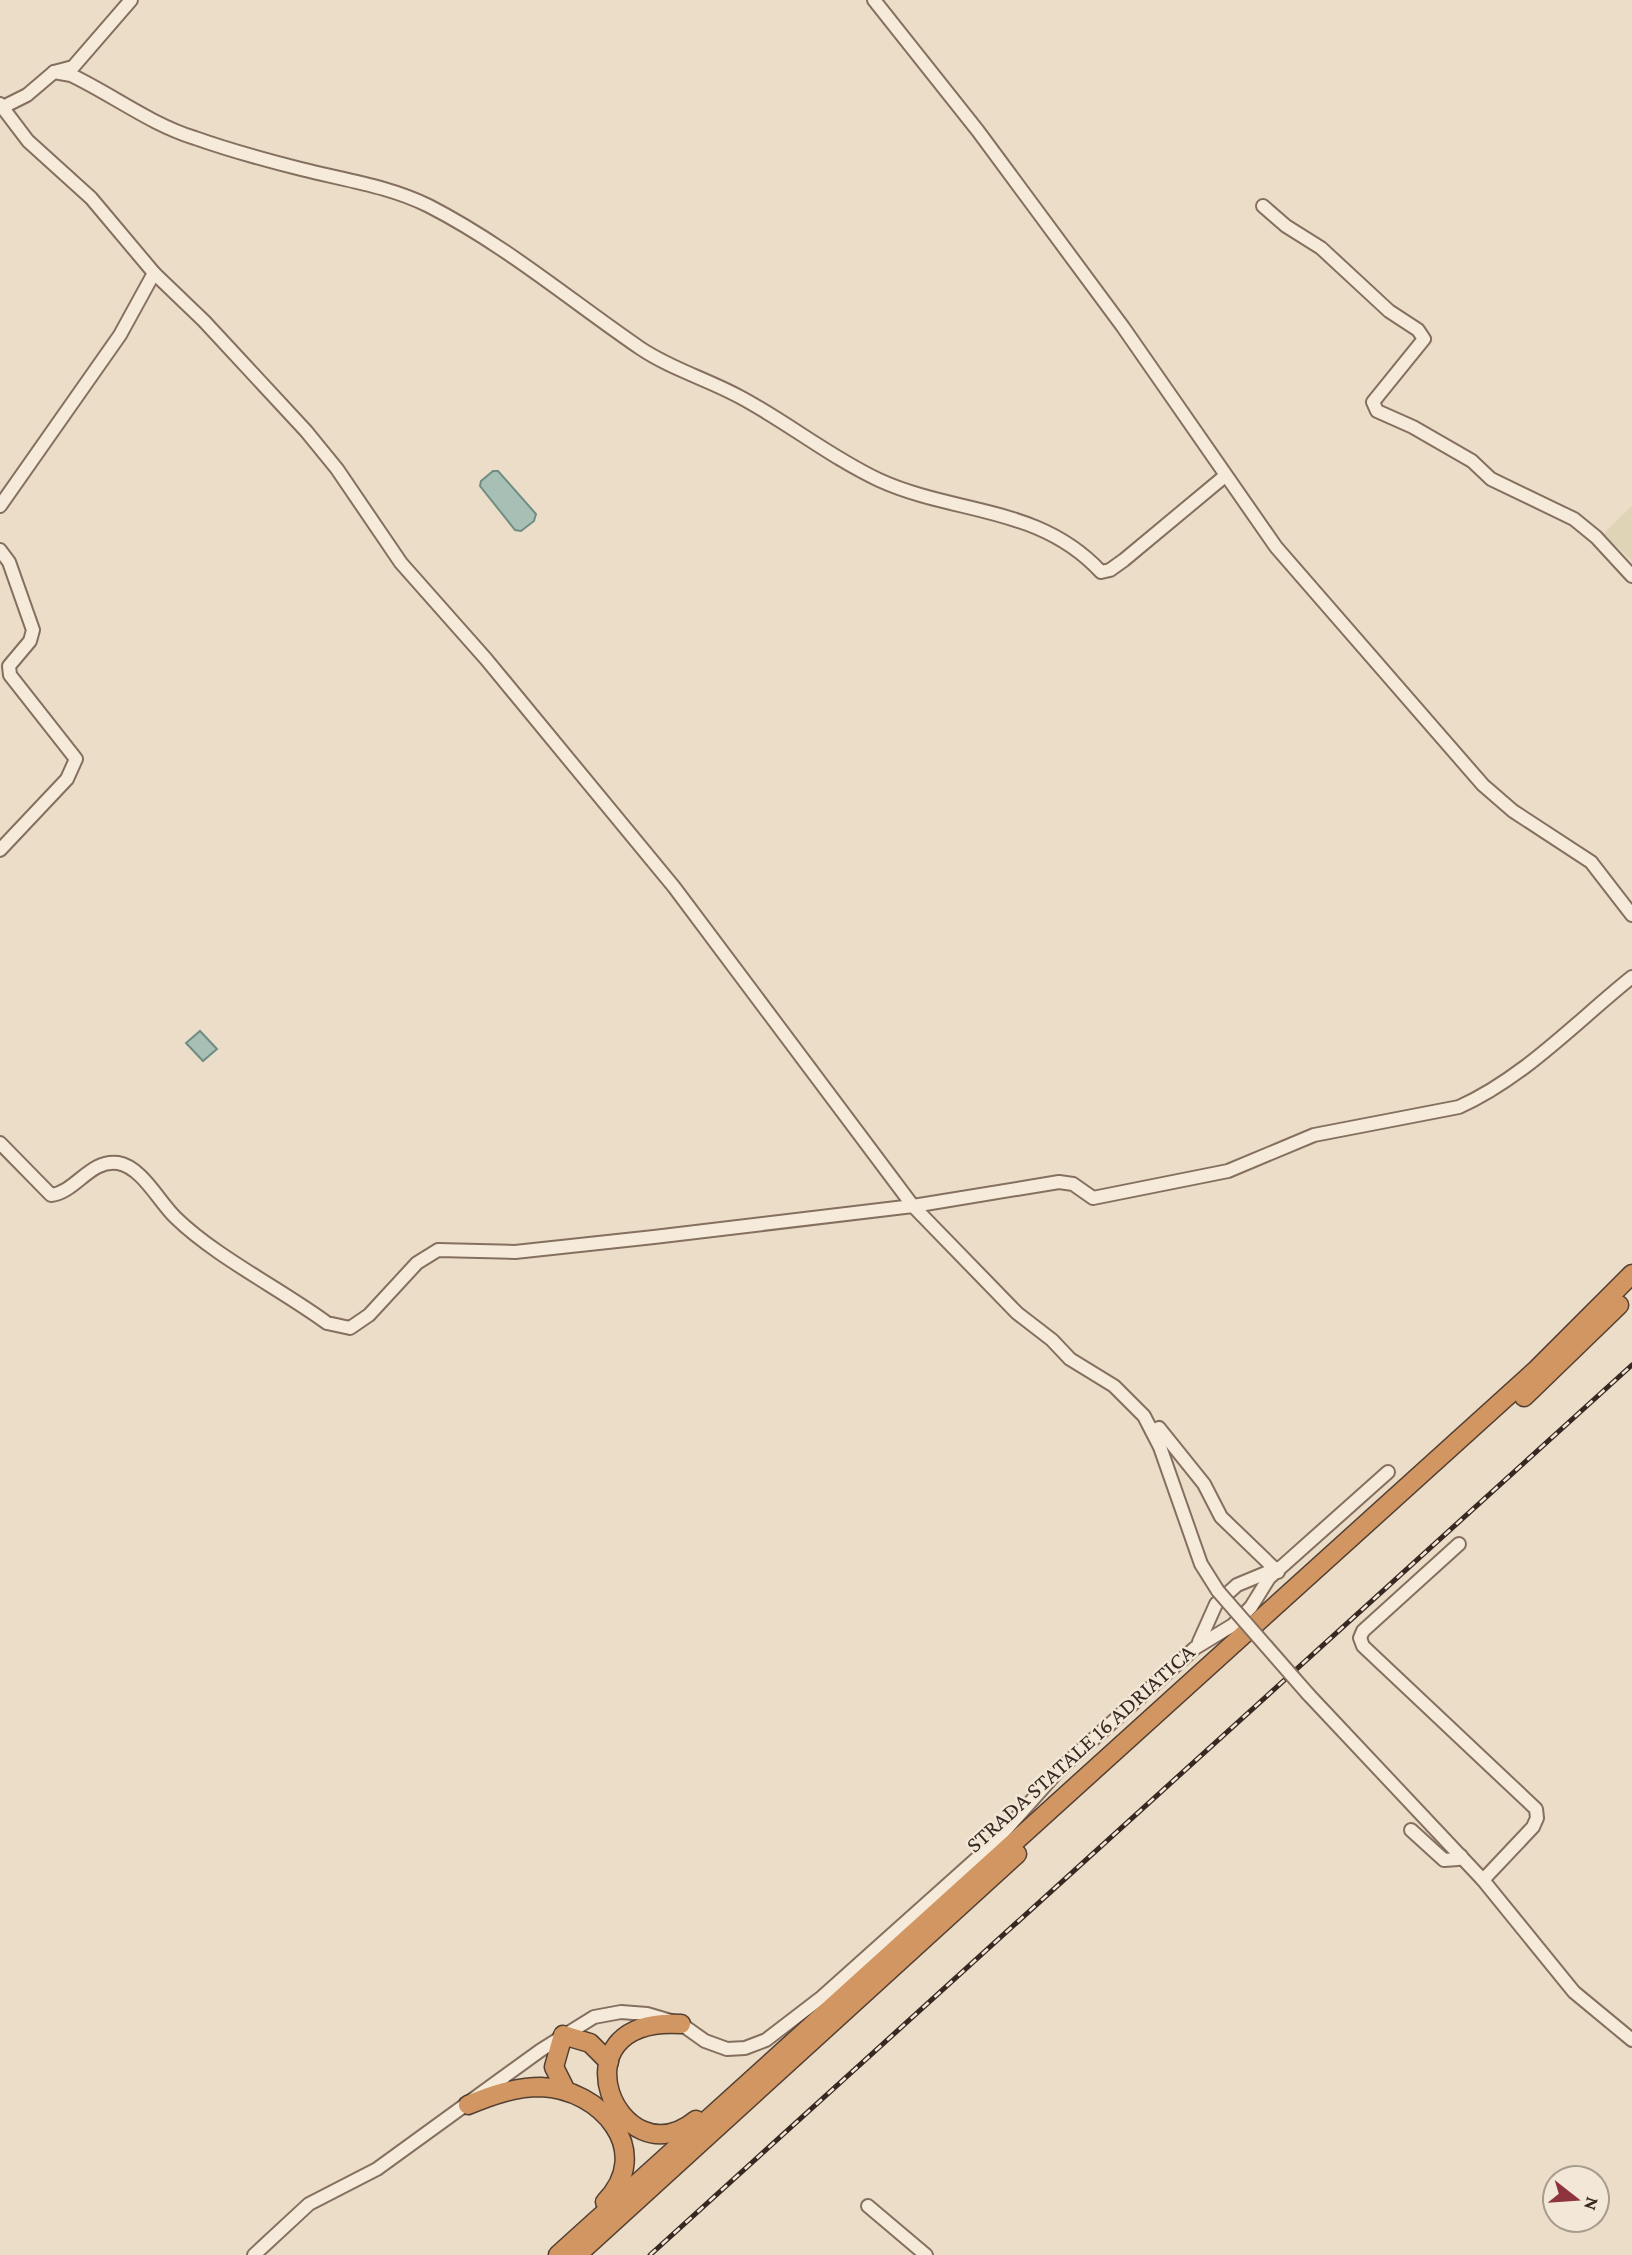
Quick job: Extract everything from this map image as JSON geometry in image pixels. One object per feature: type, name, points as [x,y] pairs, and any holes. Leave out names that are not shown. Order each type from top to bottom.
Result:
[{"type":"highway","name":"STRADA STATALE 16 ADRIATICA","points":[[558,2255],[1525,1380],[1632,1274]]},
{"type":"highway","name":"STRADA STATALE 16 ADRIATICA","points":[[577,2255],[1542,1381],[1632,1291]]},
{"type":"highway","points":[[681,2024],[656,2023],[638,2027],[615,2047],[609,2063],[607,2080],[611,2100],[622,2118],[644,2130],[668,2133],[687,2127],[740,2080],[787,2046]]},
{"type":"highway","points":[[566,2091],[554,2067],[562,2035],[590,2043],[609,2063]]},
{"type":"highway","points":[[468,2105],[511,2090],[541,2087],[566,2091],[585,2098],[606,2113],[616,2125],[624,2155],[618,2182],[612,2194],[549,2255]]},
{"type":"street","points":[[131,0],[73,67],[54,72],[27,95],[2,106],[28,141],[91,198],[154,273],[204,321],[337,469],[401,563],[486,659],[674,887],[912,1206],[1017,1313],[1070,1359],[1089,1373],[1103,1378],[1130,1400],[1152,1431],[1191,1539],[1218,1591],[1308,1694],[1483,1880],[1574,1993],[1632,2040]]},
{"type":"street","points":[[874,0],[978,131],[1123,327],[1276,547],[1483,785],[1513,811],[1591,862],[1632,915]]},
{"type":"street","points":[[54,72],[71,75],[192,138],[301,170],[381,187],[426,204],[472,230],[550,281],[642,349],[741,397],[879,480],[945,502],[1017,519],[1048,531],[1075,548],[1101,572],[1124,561],[1225,476]]},
{"type":"street","points":[[1263,206],[1286,226],[1321,248],[1389,311],[1418,330],[1423,339],[1373,402],[1377,411],[1413,427],[1472,461],[1491,479],[1574,519],[1597,537],[1632,576]]},
{"type":"street","points":[[0,506],[120,335],[154,273]]},
{"type":"street","points":[[0,550],[12,569],[33,630],[30,641],[9,666],[10,675],[76,759],[67,779],[0,849]]},
{"type":"street","points":[[0,1143],[51,1195],[63,1191],[87,1173],[110,1163],[133,1169],[192,1231],[327,1323],[350,1328],[369,1315],[417,1263],[438,1250],[537,1250],[912,1206],[1059,1182],[1073,1184],[1093,1198],[1228,1171],[1314,1135],[1459,1107],[1513,1076],[1632,976]]},
{"type":"street","points":[[1152,1431],[1159,1428],[1170,1439],[1204,1484],[1221,1517],[1280,1568]]},
{"type":"street","points":[[254,2255],[309,2204],[377,2169],[562,2035],[594,2017],[621,2012],[647,2014],[681,2024],[705,2041],[727,2049],[745,2048],[766,2040],[822,1997],[993,1844],[1059,1770],[1195,1648],[1233,1625],[1251,1607],[1269,1578],[1388,1472]]},
{"type":"street","points":[[1459,1544],[1363,1631],[1360,1639],[1363,1646],[1536,1809],[1537,1818],[1533,1828],[1483,1880]]},
{"type":"street","points":[[1195,1648],[1216,1604],[1237,1585],[1280,1568]]},
{"type":"street","points":[[1411,1830],[1444,1860],[1458,1860],[1461,1856]]},
{"type":"street","points":[[868,2206],[926,2255]]},
{"type":"shaded area","points":[[493,471],[498,471],[536,514],[534,521],[521,531],[515,530],[480,486],[481,481]]},
{"type":"shaded area","points":[[1632,506],[1632,561],[1603,534]]},
{"type":"shaded area","points":[[200,1031],[217,1049],[203,1061],[186,1043]]},
{"type":"railway","points":[[650,2255],[1632,1365]]}]
